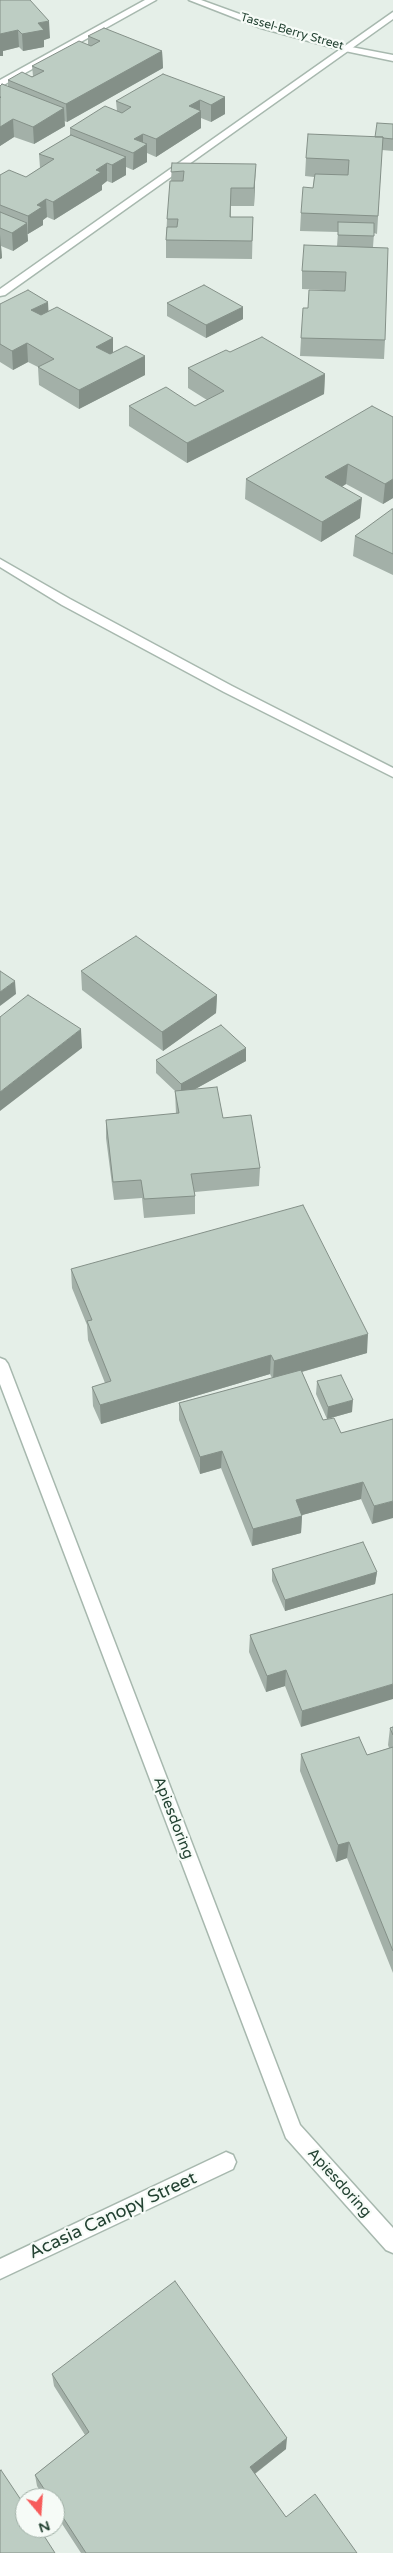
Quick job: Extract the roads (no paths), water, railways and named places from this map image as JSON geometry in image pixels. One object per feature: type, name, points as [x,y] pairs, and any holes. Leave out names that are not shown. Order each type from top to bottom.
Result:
[{"type":"street","points":[[0,84],[152,0]]},
{"type":"street","name":"Tassel-Berry Street","points":[[194,0],[264,26],[345,48],[393,58]]},
{"type":"street","points":[[1,293],[393,15]]},
{"type":"street","points":[[0,562],[66,602],[228,690],[393,773]]},
{"type":"street","name":"Apiesdoring","points":[[0,1364],[293,2131],[393,2244]]},
{"type":"street","name":"Acasia Canopy Street","points":[[0,2269],[226,2162]]}]
